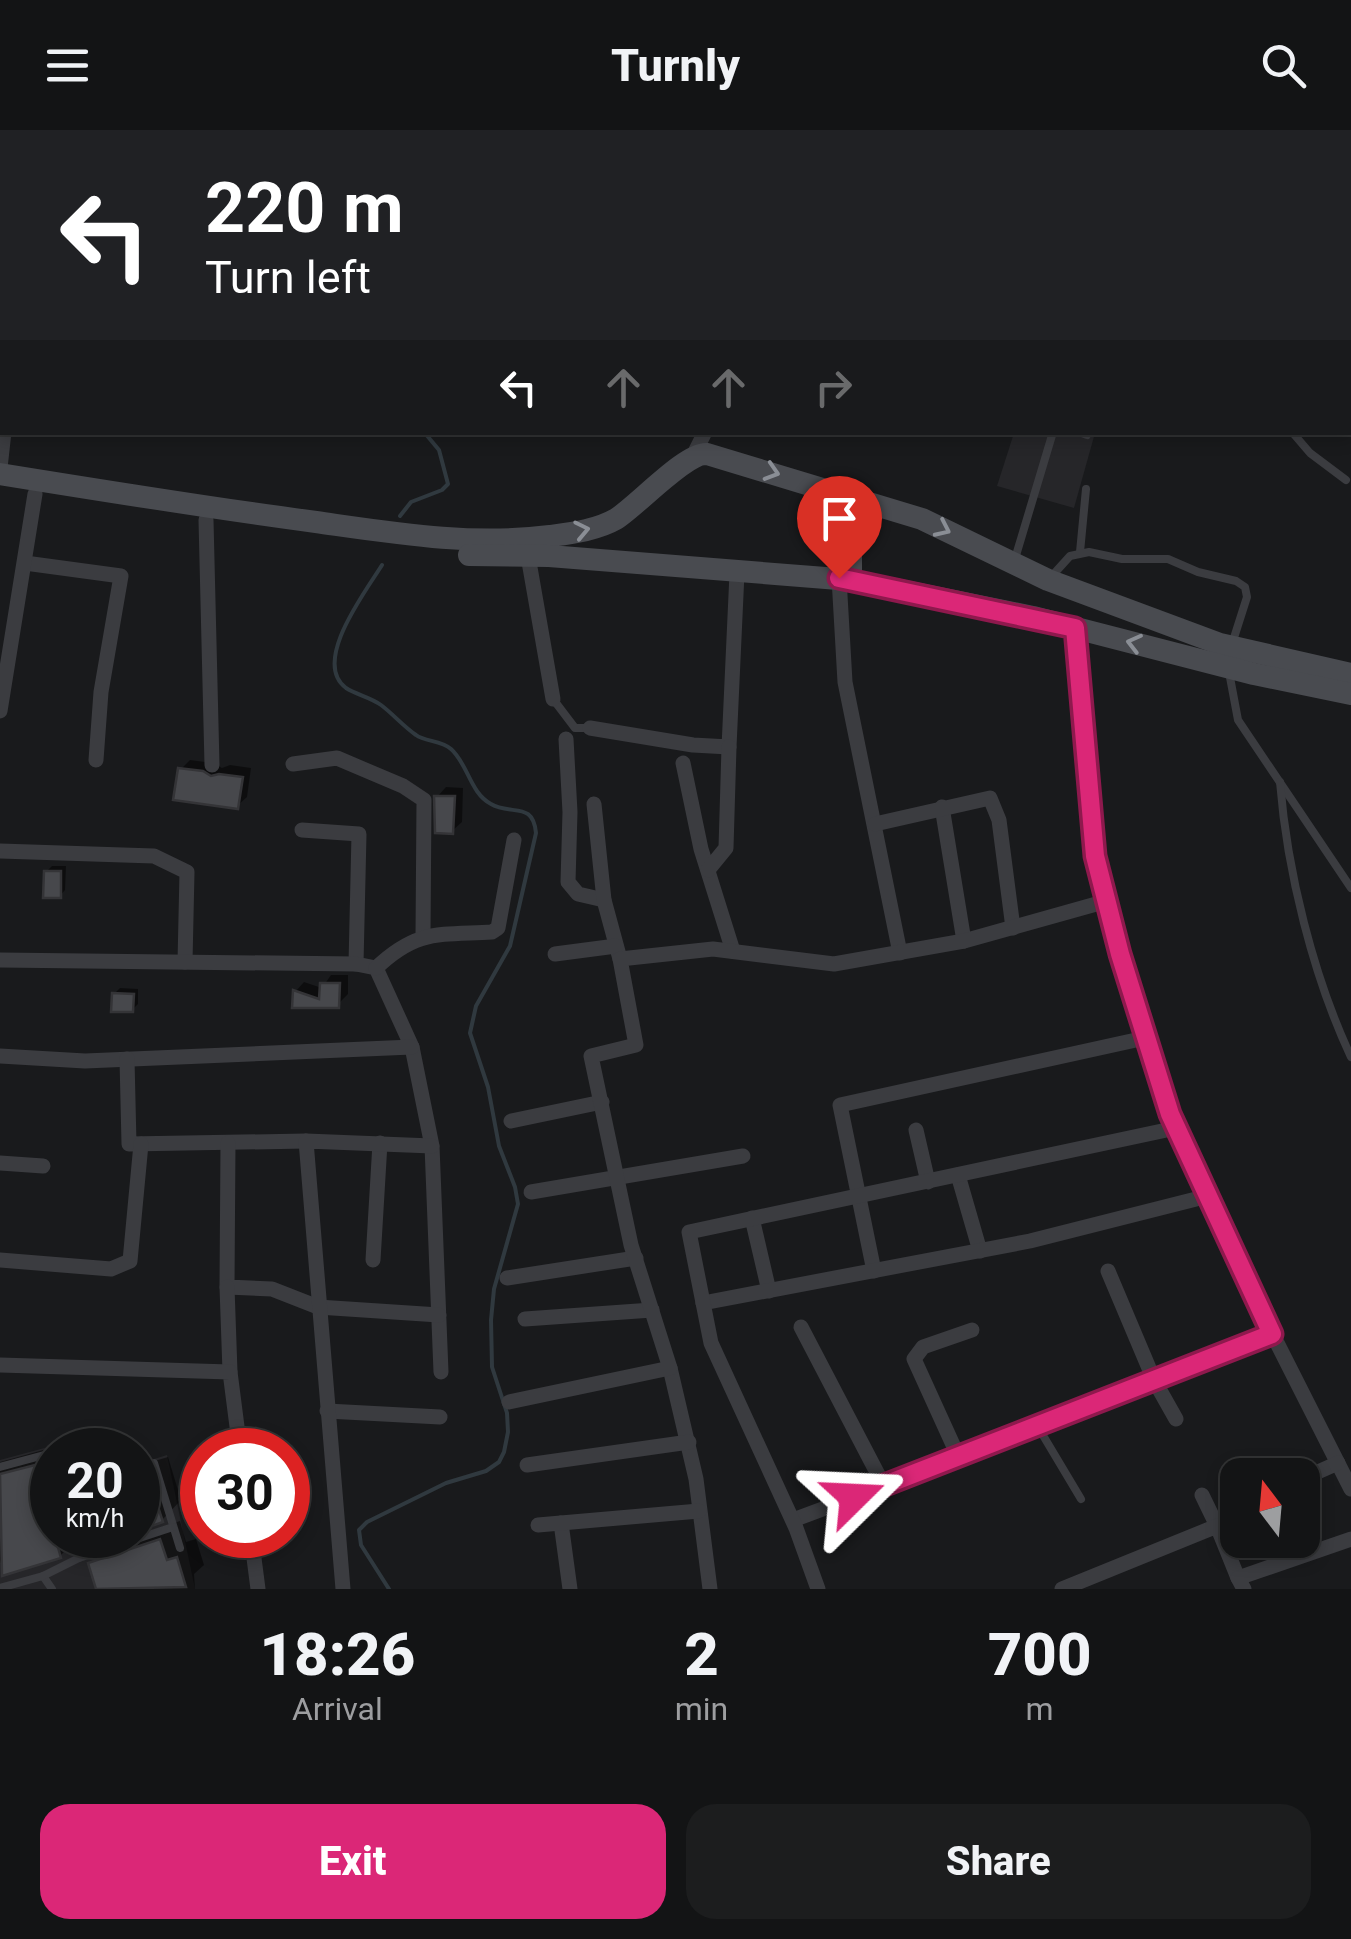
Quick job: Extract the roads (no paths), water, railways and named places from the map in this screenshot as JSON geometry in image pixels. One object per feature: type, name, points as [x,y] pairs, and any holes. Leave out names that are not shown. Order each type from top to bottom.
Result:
[{"type":"main road","points":[[0,471],[184,505],[457,541],[529,538],[597,528],[645,498],[700,453],[922,519],[1048,580],[1230,657],[1351,694]]},
{"type":"main road","points":[[0,488],[458,554],[845,579],[1075,628],[1230,657],[1351,674]]},
{"type":"main road","points":[[845,579],[851,497]]},
{"type":"street","points":[[0,471],[4,435]]},
{"type":"street","points":[[693,456],[704,435]]},
{"type":"street","points":[[0,711],[7,633],[26,564],[35,494]]},
{"type":"street","points":[[206,520],[212,765]]},
{"type":"street","points":[[528,556],[553,699]]},
{"type":"street","points":[[26,564],[120,576],[96,760]]},
{"type":"street","points":[[708,870],[726,848],[737,574]]},
{"type":"street","points":[[845,579],[845,682],[900,953]]},
{"type":"street","points":[[1075,628],[1095,856],[1144,1038],[1176,1128],[1272,1334],[1351,1489]]},
{"type":"street","points":[[590,728],[729,747]]},
{"type":"street","points":[[566,739],[568,882],[578,894],[604,900]]},
{"type":"street","points":[[293,764],[337,758],[402,786],[424,800],[422,936]]},
{"type":"street","points":[[683,763],[708,870],[733,951]]},
{"type":"street","points":[[875,824],[990,798],[996,808],[1013,928]]},
{"type":"street","points":[[594,804],[604,900],[636,1045],[591,1056],[636,1258],[689,1442],[710,1589]]},
{"type":"street","points":[[942,807],[964,941]]},
{"type":"street","points":[[302,830],[359,834],[356,964]]},
{"type":"street","points":[[376,968],[394,951],[422,936],[492,932],[498,928],[514,840]]},
{"type":"street","points":[[0,851],[154,856],[187,872],[186,962]]},
{"type":"street","points":[[555,954],[713,948],[834,964],[964,941],[1106,900]]},
{"type":"street","points":[[0,960],[356,964],[376,968]]},
{"type":"street","points":[[376,968],[412,1047],[432,1146],[441,1372]]},
{"type":"street","points":[[874,1271],[840,1105],[1144,1038]]},
{"type":"street","points":[[0,1056],[84,1061],[412,1047]]},
{"type":"street","points":[[127,1060],[129,1144],[306,1141],[432,1146]]},
{"type":"street","points":[[511,1121],[602,1102]]},
{"type":"street","points":[[818,1589],[792,1520],[711,1343],[688,1232],[1176,1128]]},
{"type":"street","points":[[916,1130],[928,1182]]},
{"type":"street","points":[[306,1141],[343,1589]]},
{"type":"street","points":[[228,1143],[227,1287],[230,1372],[237,1428]]},
{"type":"street","points":[[373,1260],[380,1143]]},
{"type":"street","points":[[0,1260],[111,1269],[130,1260],[141,1144]]},
{"type":"street","points":[[530,1192],[743,1156]]},
{"type":"street","points":[[0,1162],[43,1166]]},
{"type":"street","points":[[958,1175],[980,1250]]},
{"type":"street","points":[[703,1304],[980,1250],[1208,1196]]},
{"type":"street","points":[[752,1218],[768,1291]]},
{"type":"street","points":[[507,1278],[636,1258]]},
{"type":"street","points":[[1108,1270],[1154,1380],[1176,1420]]},
{"type":"street","points":[[227,1287],[272,1289],[318,1307],[438,1315]]},
{"type":"street","points":[[525,1319],[652,1310]]},
{"type":"street","points":[[801,1327],[884,1486]]},
{"type":"street","points":[[959,1458],[914,1359],[923,1347],[972,1330]]},
{"type":"street","points":[[792,1520],[1272,1334]]},
{"type":"street","points":[[0,1365],[230,1372]]},
{"type":"street","points":[[509,1402],[670,1368]]},
{"type":"street","points":[[327,1411],[440,1417]]},
{"type":"street","points":[[526,1464],[689,1442]]},
{"type":"street","points":[[1320,1471],[1338,1463]]},
{"type":"street","points":[[1202,1495],[1241,1583],[1351,1539]]},
{"type":"street","points":[[538,1525],[699,1510]]},
{"type":"street","points":[[561,1523],[570,1589]]},
{"type":"street","points":[[1062,1589],[1217,1526]]},
{"type":"street","points":[[255,1558],[258,1589]]},
{"type":"lane","points":[[1014,563],[1052,435]]},
{"type":"lane","points":[[1295,435],[1346,480]]},
{"type":"lane","points":[[1080,552],[1086,488]]},
{"type":"lane","points":[[1048,580],[1070,556],[1080,552],[1141,561],[1168,559],[1242,584],[1247,597],[1230,657],[1238,720],[1351,888]]},
{"type":"lane","points":[[553,699],[575,728],[590,728]]},
{"type":"lane","points":[[1280,782],[1283,822],[1314,955],[1351,1056]]},
{"type":"lane","points":[[1038,1426],[1082,1499]]},
{"type":"lane","points":[[0,1467],[30,1459]]},
{"type":"lane","points":[[160,1482],[180,1548]]},
{"type":"lane","points":[[160,1531],[174,1526]]},
{"type":"lane","points":[[0,1588],[43,1576],[79,1558]]},
{"type":"lane","points":[[43,1576],[52,1589]]},
{"type":"waterway","points":[[400,516],[411,502],[448,484],[439,450],[426,435]]},
{"type":"waterway","points":[[382,565],[345,627],[335,661],[337,676],[346,688],[381,705],[416,735],[451,749],[484,799],[526,813],[536,833],[510,946],[476,1006],[470,1033],[518,1204],[494,1289],[491,1320],[492,1367],[507,1413],[508,1432],[499,1462],[486,1471],[446,1483],[367,1522],[359,1530],[361,1545],[389,1589]]}]
